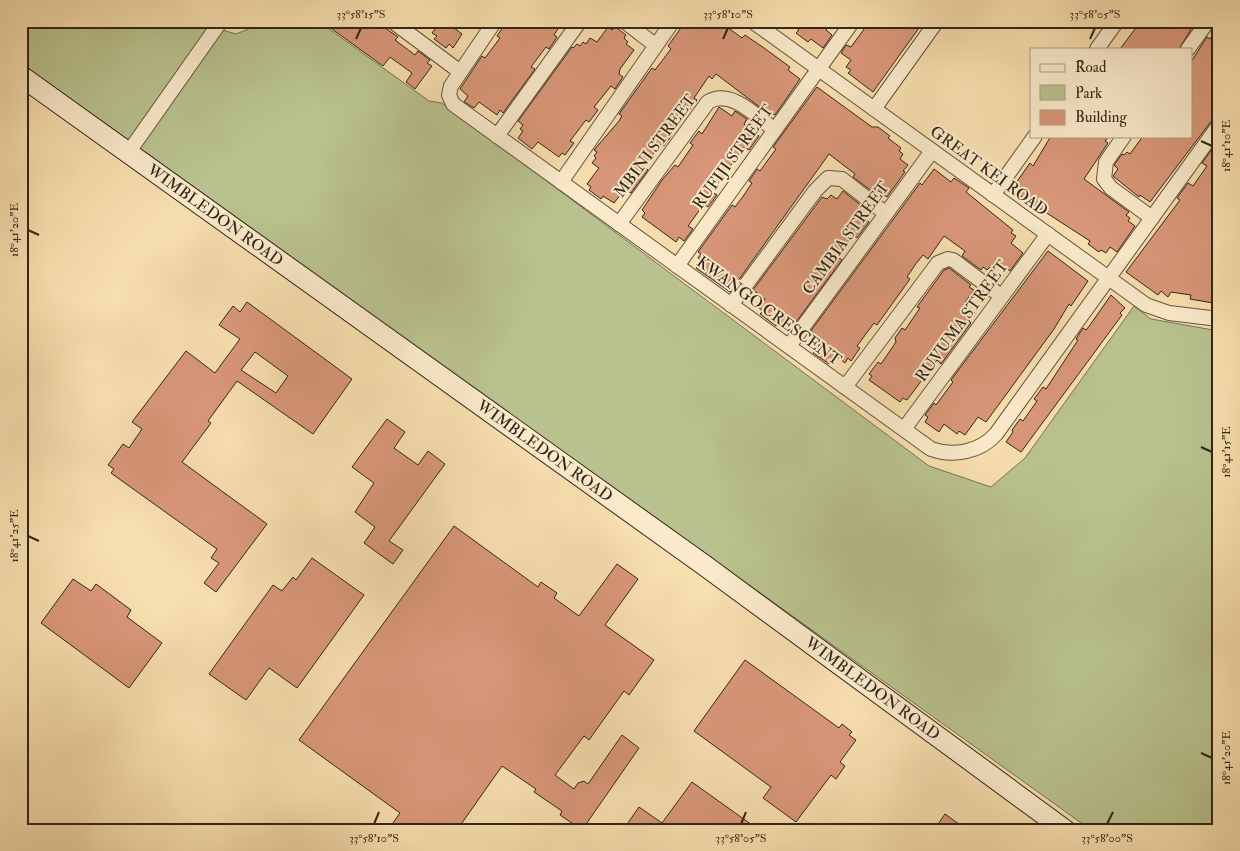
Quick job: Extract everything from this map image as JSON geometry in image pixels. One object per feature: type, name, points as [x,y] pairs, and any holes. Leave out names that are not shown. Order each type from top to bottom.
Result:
[{"type":"main road","name":"WIMBLEDON ROAD","points":[[21,76],[704,565],[1065,830]]},
{"type":"street","points":[[128,153],[221,21]]},
{"type":"street","points":[[392,21],[459,71]]},
{"type":"street","name":"KWANGO CRESCENT","points":[[495,21],[459,71],[448,95],[453,104],[931,449],[941,452],[968,451],[990,441],[1219,125]]},
{"type":"street","points":[[497,136],[580,21]]},
{"type":"street","points":[[624,21],[655,45]]},
{"type":"street","points":[[561,182],[673,21]]},
{"type":"street","name":"GREAT KEI ROAD","points":[[752,21],[1108,278],[1157,310],[1219,319]]},
{"type":"street","name":"RUFIJI STREET","points":[[677,266],[853,21]]},
{"type":"street","points":[[874,109],[937,21]]},
{"type":"street","points":[[1099,48],[1117,21]]},
{"type":"street","points":[[1189,48],[1208,21]]},
{"type":"street","name":"MBINI STREET","points":[[619,224],[708,102],[717,98],[729,98],[775,130]]},
{"type":"street","points":[[993,195],[1034,138]]},
{"type":"street","points":[[1123,138],[1106,162],[1104,179],[1111,188],[1152,218]]},
{"type":"street","name":"CAMBIA STREET","points":[[789,346],[932,151]]},
{"type":"street","points":[[731,305],[815,191],[828,178],[842,179],[885,213]]},
{"type":"street","name":"RUVUMA STREET","points":[[904,429],[1048,234]]},
{"type":"street","points":[[845,387],[938,263],[948,259],[954,260],[1002,296]]},
{"type":"green space","points":[[21,21],[203,21],[202,24],[236,34],[268,21],[318,21],[429,101],[442,103],[929,466],[991,487],[1025,458],[1134,306],[1151,319],[1219,331],[1219,830],[1091,830],[21,63]]},
{"type":"building","points":[[321,21],[375,21],[398,37],[395,40],[415,55],[418,51],[430,60],[427,63],[432,66],[415,89],[406,82],[412,73],[390,57],[383,66]]},
{"type":"building","points":[[441,21],[445,21],[462,34],[453,48],[449,44],[446,48],[434,39],[437,36],[432,33]]},
{"type":"building","points":[[507,21],[563,21],[554,35],[557,37],[549,49],[546,47],[531,67],[535,69],[503,113],[500,110],[497,115],[479,102],[474,108],[464,102],[468,96],[460,89],[482,56],[485,58],[500,38],[497,36]]},
{"type":"building","points":[[686,21],[719,21],[742,38],[745,35],[764,48],[790,67],[788,70],[800,79],[775,115],[761,108],[716,74],[712,79],[709,76],[694,98],[697,100],[688,112],[685,110],[669,132],[672,135],[664,146],[661,144],[646,163],[644,167],[648,170],[631,193],[625,189],[614,203],[603,196],[601,199],[589,190],[591,187],[587,184],[599,168],[592,163],[596,158],[594,156],[597,152],[594,150],[619,121],[622,116],[619,114],[652,68],[655,70],[671,49],[668,46]]},
{"type":"building","points":[[787,21],[833,21],[826,30],[832,35],[823,48],[811,39],[808,42],[796,33],[799,30]]},
{"type":"building","points":[[870,21],[924,21],[873,92],[848,73],[851,70],[846,67],[851,60],[841,53],[846,45],[851,47]]},
{"type":"building","points":[[1141,21],[1187,21],[1193,26],[1180,48],[1121,48]]},
{"type":"building","points":[[1219,25],[1219,116],[1212,120],[1150,202],[1140,195],[1139,197],[1113,176],[1118,169],[1114,165],[1122,154],[1124,155],[1127,152],[1130,154],[1142,138],[1192,138],[1192,60],[1207,37],[1210,39]]},
{"type":"building","points":[[614,26],[626,35],[624,38],[628,42],[626,44],[634,50],[620,69],[619,74],[623,77],[615,89],[611,86],[594,107],[598,110],[589,122],[586,120],[570,141],[574,143],[565,155],[562,153],[559,157],[538,142],[532,149],[518,138],[523,131],[520,129],[523,125],[518,121],[572,47],[577,44],[580,46],[583,42],[586,44],[590,38],[597,42],[608,27],[612,30]]},
{"type":"building","points":[[817,87],[872,127],[878,127],[890,136],[888,138],[901,148],[899,151],[903,154],[900,159],[908,165],[887,197],[876,189],[873,192],[853,177],[855,174],[829,154],[730,292],[696,268],[702,261],[698,258],[701,254],[698,252],[732,205],[735,207],[744,195],[752,183],[749,181],[757,169],[760,171],[776,149],[773,147]]},
{"type":"building","points":[[719,107],[732,116],[735,111],[747,119],[744,124],[759,136],[749,150],[744,147],[712,192],[717,195],[708,207],[704,204],[688,226],[693,229],[684,241],[679,237],[676,242],[642,217],[645,213],[642,210],[662,180],[675,165],[678,167],[693,145],[690,143],[699,131],[702,134]]},
{"type":"building","points":[[1050,138],[1107,138],[1105,141],[1108,143],[1084,179],[1129,212],[1126,215],[1130,218],[1128,221],[1135,226],[1117,252],[1110,247],[1106,253],[1101,250],[1099,252],[1088,244],[1090,241],[1011,190],[1030,163],[1033,166]]},
{"type":"building","points":[[1219,140],[1219,304],[1190,299],[1191,295],[1171,292],[1168,297],[1161,291],[1158,295],[1126,272],[1180,200],[1177,198],[1188,183],[1193,186],[1207,166],[1202,163]]},
{"type":"building","points":[[934,169],[951,182],[954,178],[969,188],[966,192],[1013,230],[1011,233],[1016,236],[1011,243],[1023,253],[1010,271],[999,263],[994,270],[990,267],[987,270],[983,267],[981,270],[962,256],[965,251],[944,236],[928,259],[923,255],[915,265],[907,277],[910,279],[877,325],[874,323],[857,346],[860,348],[851,361],[848,358],[845,363],[835,355],[829,364],[813,353],[820,344],[812,339],[815,334],[810,332],[920,183],[922,185]]},
{"type":"building","points":[[843,191],[863,207],[858,214],[869,222],[857,238],[853,235],[837,256],[842,260],[796,322],[791,319],[785,327],[779,322],[776,326],[760,314],[763,311],[759,308],[765,299],[753,290],[822,197],[827,199],[831,195],[837,199]]},
{"type":"building","points":[[1048,251],[1088,281],[1071,306],[1069,304],[1054,329],[986,422],[978,417],[965,435],[959,431],[957,434],[944,424],[939,432],[925,422],[928,417],[925,415],[934,403],[936,405],[953,382],[951,380]]},
{"type":"building","points":[[949,268],[971,285],[969,287],[974,290],[963,305],[975,313],[969,321],[971,323],[941,364],[937,360],[907,400],[903,398],[900,402],[869,380],[872,376],[869,374],[878,362],[881,364],[896,342],[895,338],[902,328],[905,330],[920,308],[917,307],[944,270]]},
{"type":"building","points":[[1111,295],[1125,308],[1120,313],[1122,315],[1021,452],[1006,442],[1013,432],[1012,430],[1020,419],[1023,421],[1037,401],[1034,399],[1043,387],[1046,389],[1078,340],[1076,339],[1083,328],[1086,330]]},
{"type":"building","points":[[247,302],[352,379],[313,434],[237,381],[208,421],[211,423],[182,462],[267,524],[216,592],[204,583],[219,563],[211,558],[217,549],[111,473],[114,469],[108,465],[123,444],[129,448],[142,429],[132,422],[186,351],[215,373],[240,339],[219,325],[233,306],[240,312]],"holes":[[[255,352],[288,376],[276,393],[241,370]]]},
{"type":"building","points":[[387,419],[405,432],[394,448],[418,465],[428,451],[445,464],[389,541],[403,550],[393,564],[364,543],[375,527],[355,512],[374,483],[352,467]]},
{"type":"building","points":[[454,526],[538,587],[541,582],[557,593],[554,598],[579,616],[617,564],[638,579],[605,625],[654,660],[629,695],[624,691],[589,740],[584,736],[555,775],[574,789],[578,783],[584,781],[588,784],[622,735],[639,748],[582,830],[560,815],[562,811],[534,792],[536,789],[502,766],[457,830],[388,830],[400,813],[299,740]]},
{"type":"building","points":[[312,558],[364,595],[297,688],[269,668],[246,700],[209,674],[273,585],[282,591],[293,577],[296,580]]},
{"type":"building","points":[[73,579],[91,591],[96,584],[131,610],[127,617],[162,643],[129,688],[41,623]]},
{"type":"building","points":[[745,660],[839,728],[842,724],[852,732],[849,735],[856,740],[840,762],[845,766],[836,779],[831,775],[796,822],[763,798],[771,787],[694,731]]},
{"type":"building","points":[[692,782],[759,830],[623,830],[639,807],[662,823]]},
{"type":"building","points":[[945,814],[967,830],[934,830]]}]
